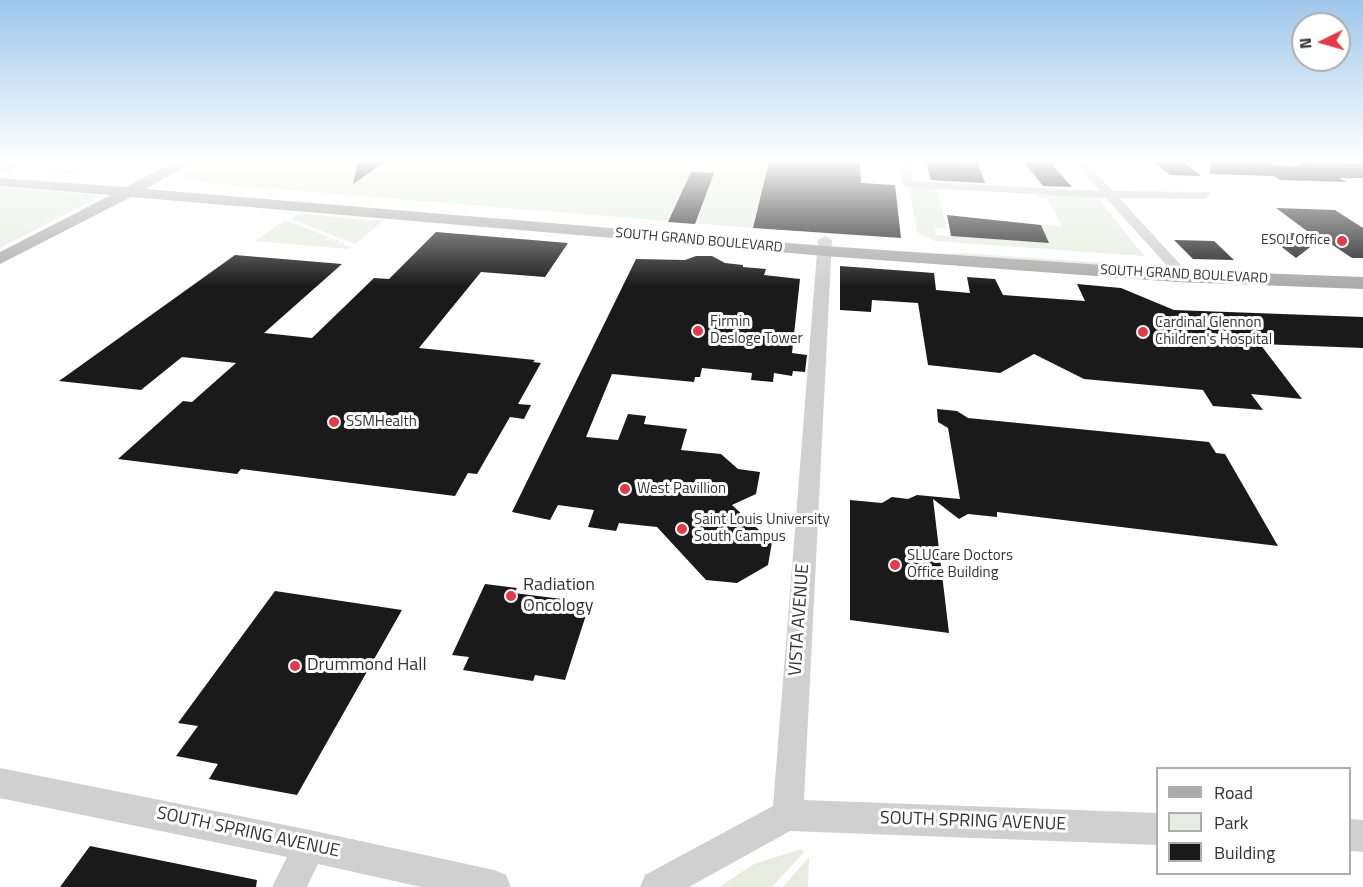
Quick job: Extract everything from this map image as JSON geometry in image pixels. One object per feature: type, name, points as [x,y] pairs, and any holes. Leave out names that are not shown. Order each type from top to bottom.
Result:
[{"type":"main road","points":[[0,259],[109,202]]},
{"type":"main road","name":"SOUTH GRAND BOULEVARD","points":[[285,202],[630,235],[825,245],[1363,283]]},
{"type":"main road","name":"SOUTH GRAND BOULEVARD","points":[[373,202],[699,230],[825,245]]},
{"type":"main road","points":[[630,235],[693,236],[699,234],[699,230]]},
{"type":"main road","name":"SOUTH GRAND BOULEVARD","points":[[1180,271],[1363,272]]},
{"type":"street","points":[[1117,202],[1180,271]]},
{"type":"street","name":"VISTA AVENUE","points":[[788,815],[825,245]]},
{"type":"street","name":"SOUTH SPRING AVENUE","points":[[0,783],[310,846],[494,887]]},
{"type":"street","points":[[657,887],[788,815]]},
{"type":"street","name":"SOUTH SPRING AVENUE","points":[[788,815],[1156,829]]},
{"type":"street","points":[[289,887],[310,846]]},
{"type":"green space","points":[[0,202],[88,202],[0,248]]},
{"type":"green space","points":[[439,202],[759,202],[753,228]]},
{"type":"green space","points":[[912,202],[941,202],[947,229],[935,228],[936,235],[1049,243],[1041,225],[1062,226],[1050,202],[1101,202],[1144,256],[935,241],[917,232]]},
{"type":"green space","points":[[299,213],[384,220],[355,244],[291,219]]},
{"type":"green space","points":[[285,220],[329,237],[326,240],[334,239],[331,242],[340,241],[336,244],[350,245],[346,248],[353,246],[348,249],[255,241]]},
{"type":"green space","points":[[962,253],[1148,266],[1149,268],[940,254]]},
{"type":"green space","points":[[801,849],[804,852],[772,887],[719,887],[754,864]]},
{"type":"green space","points":[[809,857],[808,887],[783,887]]},
{"type":"building","points":[[677,202],[703,202],[695,224],[668,222]]},
{"type":"building","points":[[759,202],[897,202],[901,238],[753,228]]},
{"type":"building","points":[[1276,208],[1335,210],[1363,228],[1363,258],[1352,258],[1322,238],[1296,258],[1261,231],[1311,234]]},
{"type":"building","points":[[947,215],[1041,225],[1049,243],[951,236]]},
{"type":"building","points":[[436,232],[568,243],[545,277],[481,272],[419,348],[535,360],[533,362],[541,363],[518,404],[531,405],[524,419],[510,417],[477,474],[468,473],[455,496],[241,469],[237,474],[118,459],[183,401],[192,402],[236,363],[182,357],[141,390],[59,381],[235,255],[342,264],[264,333],[312,338],[374,278],[389,279]]},
{"type":"building","points":[[1174,240],[1214,241],[1234,260],[1193,259]]},
{"type":"building","points":[[696,256],[712,256],[725,263],[766,269],[764,275],[800,279],[792,353],[807,355],[805,372],[793,371],[792,376],[774,373],[773,382],[751,380],[752,373],[702,368],[700,377],[695,377],[694,382],[612,374],[586,437],[618,440],[628,414],[646,416],[644,424],[687,429],[681,450],[721,454],[738,469],[760,472],[756,494],[732,505],[772,542],[768,565],[737,583],[706,580],[657,527],[619,523],[616,531],[588,527],[594,510],[558,505],[550,520],[512,512],[636,259],[685,260]]},
{"type":"building","name":"Cardinal Glennon Children's Hospital","points":[[840,266],[934,273],[936,290],[970,293],[967,277],[995,279],[1003,295],[1085,301],[1077,284],[1121,288],[1174,310],[1363,317],[1363,348],[1260,344],[1302,399],[1251,394],[1263,410],[1213,406],[1203,390],[1084,379],[1034,354],[1000,373],[928,365],[918,303],[872,300],[871,312],[840,310]]},
{"type":"building","points":[[937,409],[957,411],[968,418],[1209,442],[1216,453],[1225,454],[1278,546],[997,512],[997,517],[968,514],[959,519],[933,499],[949,633],[850,620],[850,500],[882,503],[892,497],[908,499],[917,495],[960,499],[948,428],[938,422]]},
{"type":"building","name":"Radiation Oncology","points":[[485,584],[517,588],[514,593],[570,600],[566,612],[586,615],[565,680],[535,675],[533,681],[463,670],[469,657],[452,655]]},
{"type":"building","name":"Drummond Hall","points":[[275,591],[402,610],[297,795],[209,779],[218,764],[176,756],[198,726],[178,723]]},
{"type":"building","points":[[90,846],[257,880],[256,887],[60,887]]},
{"type":"place","name":"ESOL Office","points":[[1342,241]]},
{"type":"place","name":"Firmin Desloge Tower","points":[[698,331]]},
{"type":"place","name":"Cardinal Glennon Children's Hospital","points":[[1143,332]]},
{"type":"place","name":"SSMHealth","points":[[334,422]]},
{"type":"place","name":"West Pavillion","points":[[625,489]]},
{"type":"place","name":"Saint Louis University South Campus","points":[[682,529]]},
{"type":"place","name":"SLUCare Doctors Office Building","points":[[895,565]]},
{"type":"place","name":"Radiation Oncology","points":[[511,596]]},
{"type":"place","name":"Drummond Hall","points":[[295,666]]}]
